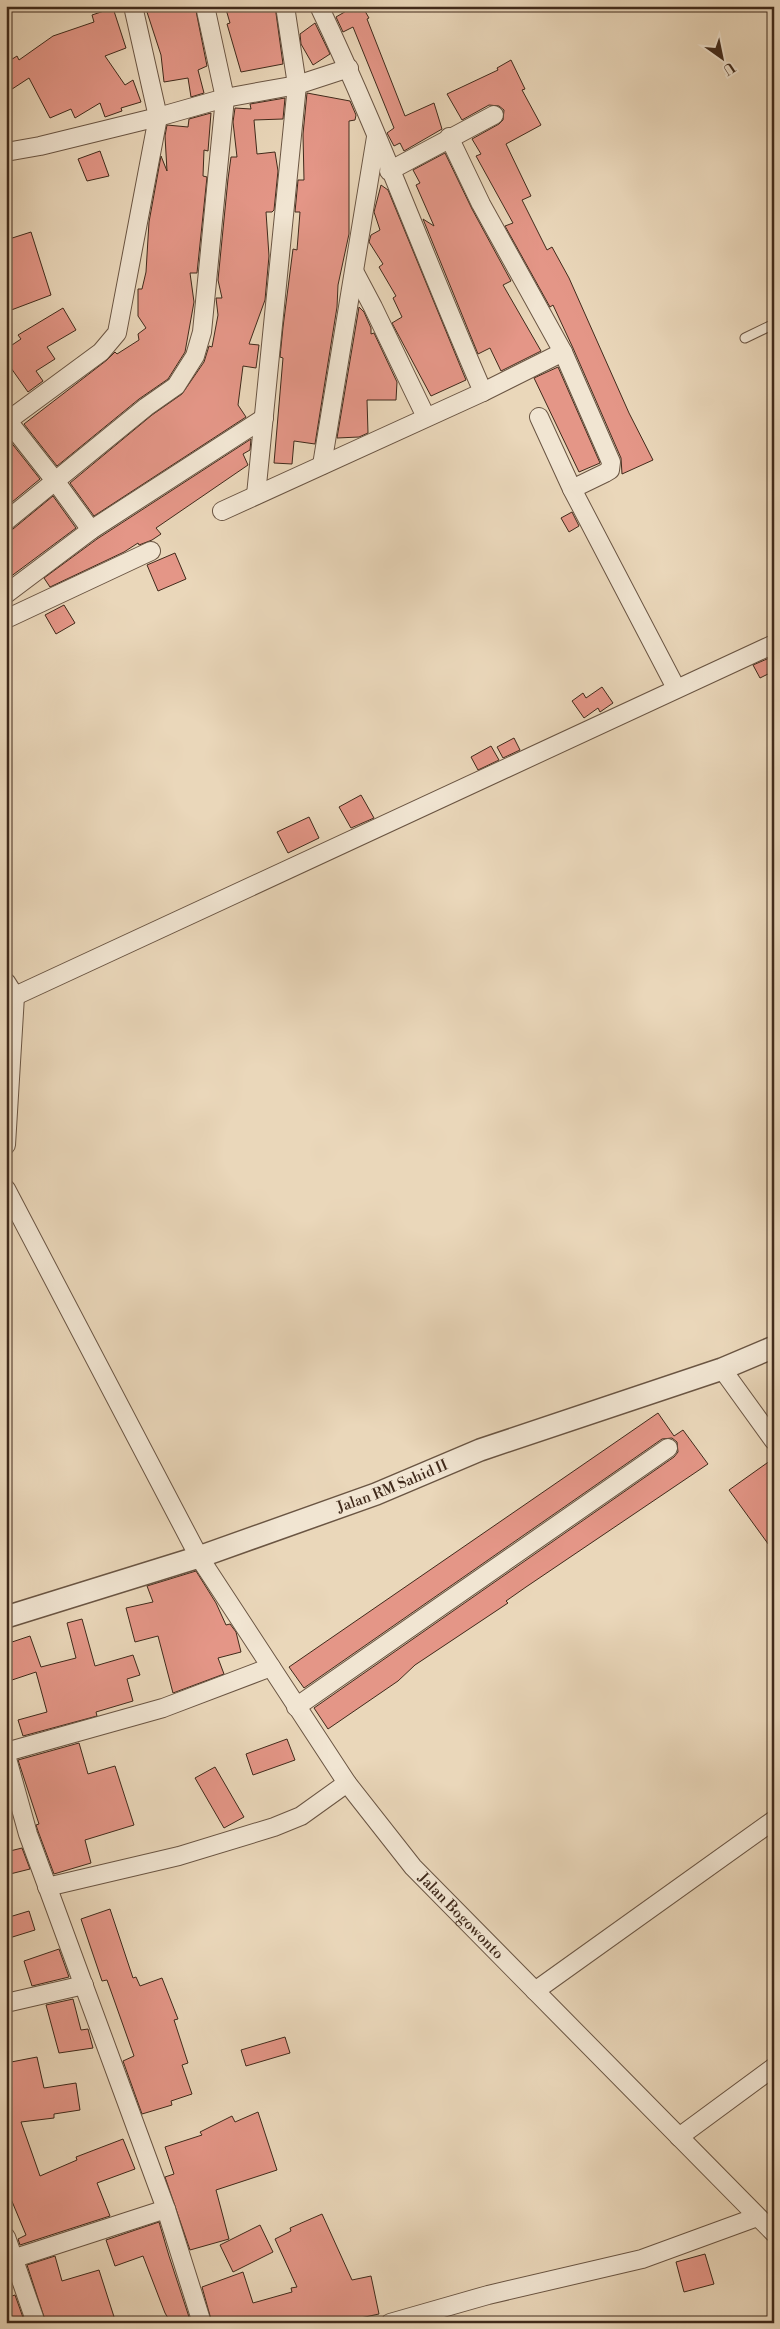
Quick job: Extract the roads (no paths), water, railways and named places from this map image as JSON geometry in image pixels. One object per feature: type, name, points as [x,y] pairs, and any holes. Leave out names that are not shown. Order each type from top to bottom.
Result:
[{"type":"street","points":[[91,530],[7,419],[101,352],[117,333],[158,118],[133,6]]},
{"type":"street","points":[[6,521],[146,407],[176,386],[196,356],[202,332],[225,98],[205,6]]},
{"type":"street","points":[[256,495],[297,85],[285,6]]},
{"type":"street","points":[[319,6],[349,68],[484,392]]},
{"type":"street","points":[[6,152],[158,118],[225,98],[297,85],[349,68]]},
{"type":"street","points":[[390,170],[494,114]]},
{"type":"street","points":[[322,466],[376,136]]},
{"type":"street","points":[[449,138],[482,204],[563,352],[611,462],[610,470],[572,489]]},
{"type":"street","points":[[355,273],[426,417]]},
{"type":"street","points":[[222,511],[484,392],[563,352]]},
{"type":"street","points":[[538,417],[572,489],[676,688]]},
{"type":"street","points":[[6,594],[91,530],[264,418]]},
{"type":"street","points":[[6,619],[151,551]]},
{"type":"street","points":[[6,1145],[10,989],[774,644]]},
{"type":"street","name":"Jalan Bogowonto","points":[[6,1189],[199,1557],[296,1708],[347,1783],[413,1867],[774,2233]]},
{"type":"street","name":"Jalan RM Sahid II","points":[[6,1617],[199,1557],[376,1494],[480,1450],[722,1369],[774,1348]]},
{"type":"street","points":[[722,1369],[774,1441]]},
{"type":"street","points":[[296,1708],[668,1448]]},
{"type":"street","points":[[202,2323],[166,2209],[28,1834],[6,1754],[163,1708],[270,1667]]},
{"type":"street","points":[[47,1887],[179,1856],[274,1827],[301,1816],[347,1783]]},
{"type":"street","points":[[535,1991],[774,1820]]},
{"type":"street","points":[[6,2003],[84,1985]]},
{"type":"street","points":[[678,2137],[774,2067]]},
{"type":"street","points":[[10,2260],[166,2209]]},
{"type":"street","points":[[390,2323],[488,2295],[642,2259],[757,2217]]},
{"type":"street","points":[[6,2237],[10,2260],[36,2323]]},
{"type":"lane","points":[[745,338],[774,324]]}]
